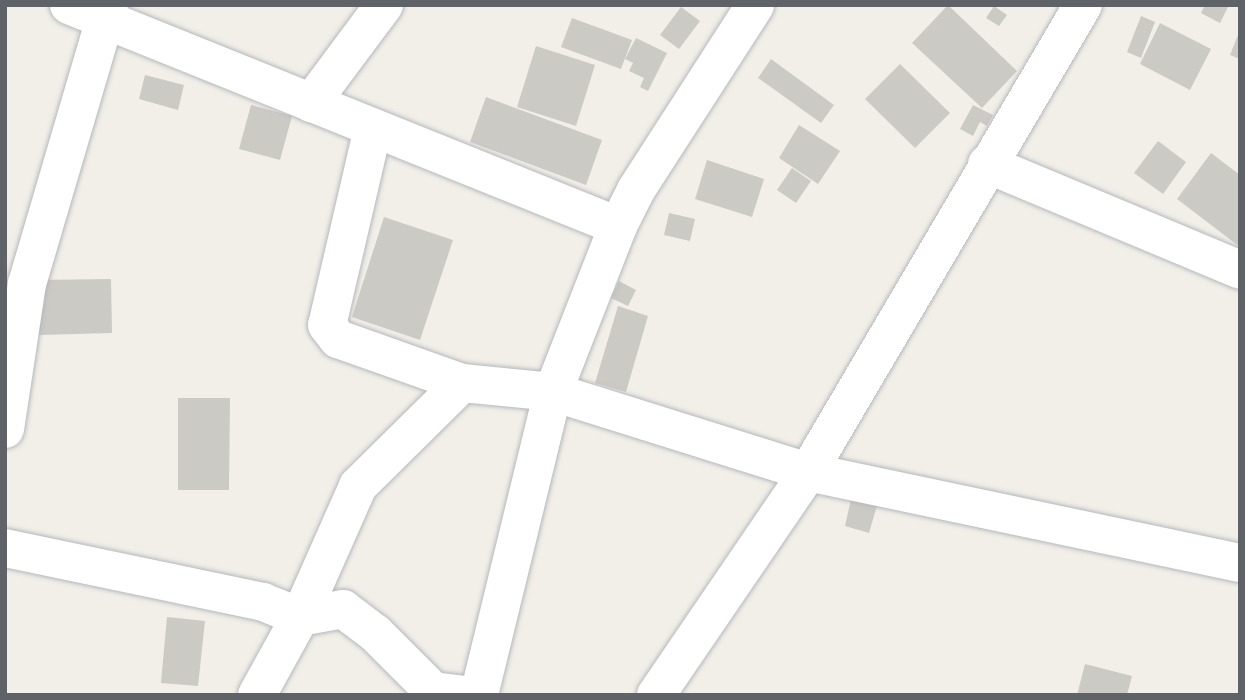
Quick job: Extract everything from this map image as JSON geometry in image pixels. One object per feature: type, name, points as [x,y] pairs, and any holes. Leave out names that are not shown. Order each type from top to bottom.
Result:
[{"type":"street","points":[[69,5],[107,12],[311,103],[618,226]]},
{"type":"street","points":[[311,103],[384,5]]},
{"type":"street","points":[[479,695],[553,392],[618,226],[636,190],[755,5]]},
{"type":"street","points":[[656,695],[808,472],[1083,5]]},
{"type":"street","points":[[5,429],[27,284],[107,12]]},
{"type":"street","points":[[373,128],[327,325],[338,339],[462,383],[553,392],[808,472],[1240,563]]},
{"type":"street","points":[[988,164],[1240,270]]},
{"type":"street","points":[[257,695],[300,617],[358,486],[462,383]]},
{"type":"street","points":[[5,548],[262,602],[300,617],[343,609],[375,633],[433,691],[468,695]]},
{"type":"building","points":[[948,5],[1017,71],[982,108],[912,43]]},
{"type":"building","points":[[1205,5],[1229,5],[1220,23],[1201,13]]},
{"type":"building","points":[[994,6],[1007,15],[999,26],[986,18]]},
{"type":"building","points":[[681,7],[700,21],[679,49],[660,35]]},
{"type":"building","points":[[1141,16],[1155,22],[1141,58],[1127,52]]},
{"type":"building","points":[[572,18],[632,40],[621,69],[561,47]]},
{"type":"building","points":[[1160,23],[1211,49],[1190,90],[1140,64]]},
{"type":"building","points":[[1240,30],[1240,59],[1230,55]]},
{"type":"building","points":[[636,38],[667,53],[648,91],[640,87],[644,78],[629,71],[633,63],[625,59]]},
{"type":"building","points":[[536,46],[595,65],[576,126],[517,107]]},
{"type":"building","points":[[771,59],[834,105],[821,123],[758,78]]},
{"type":"building","points":[[900,64],[950,113],[915,148],[865,99]]},
{"type":"building","points":[[145,75],[184,85],[178,110],[139,99]]},
{"type":"building","points":[[486,97],[602,140],[586,185],[470,142]]},
{"type":"building","points":[[251,105],[292,116],[280,160],[239,149]]},
{"type":"building","points":[[973,105],[993,115],[987,126],[980,122],[973,136],[960,129]]},
{"type":"building","points":[[799,125],[840,151],[818,184],[779,158]]},
{"type":"building","points":[[1158,141],[1186,162],[1163,194],[1134,173]]},
{"type":"building","points":[[1211,153],[1240,175],[1240,247],[1177,199]]},
{"type":"building","points":[[707,160],[764,179],[752,217],[695,199]]},
{"type":"building","points":[[792,168],[811,181],[796,203],[777,190]]},
{"type":"building","points":[[669,213],[695,219],[690,241],[664,235]]},
{"type":"building","points":[[384,217],[453,240],[420,340],[352,317]]},
{"type":"building","points":[[111,279],[112,333],[39,335],[37,280]]},
{"type":"building","points":[[619,281],[636,290],[628,306],[611,298]]},
{"type":"building","points":[[618,306],[648,316],[626,392],[595,383]]},
{"type":"building","points":[[178,398],[230,398],[229,490],[178,490]]},
{"type":"building","points":[[852,495],[878,502],[869,533],[845,526]]},
{"type":"building","points":[[167,617],[205,621],[198,686],[161,683]]},
{"type":"building","points":[[1085,664],[1132,676],[1127,695],[1077,695]]}]
